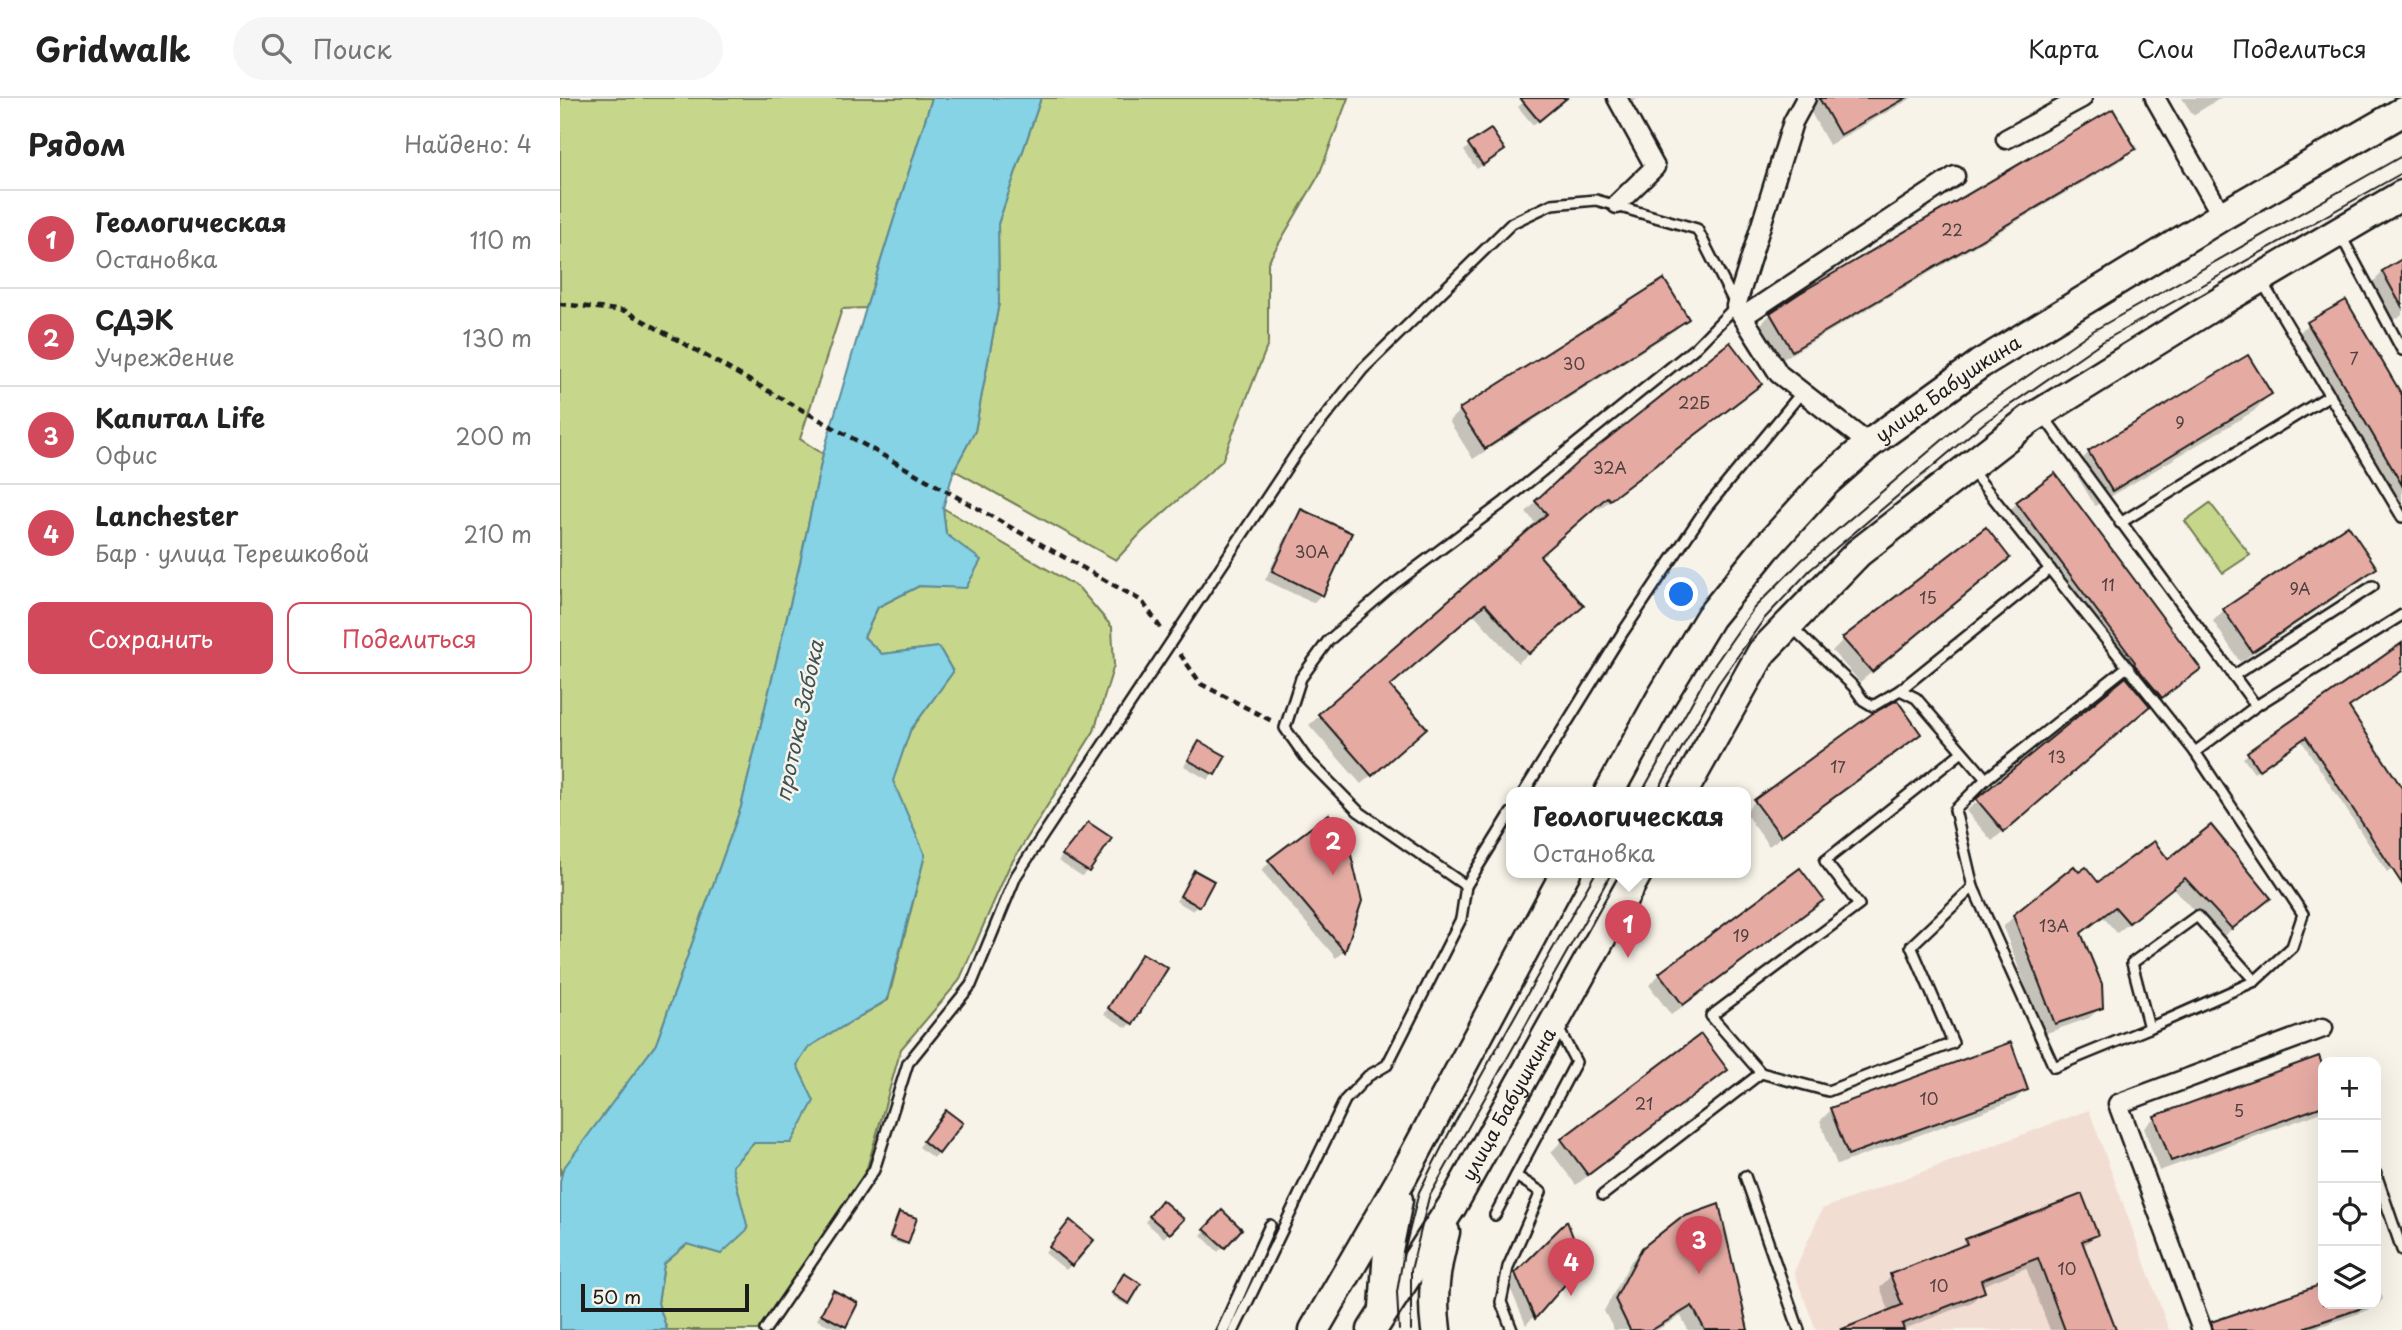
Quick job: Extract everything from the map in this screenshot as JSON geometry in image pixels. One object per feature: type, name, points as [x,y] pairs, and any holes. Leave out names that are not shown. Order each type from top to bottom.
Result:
[{"type":"main road","name":"улица Бабушкина","points":[[1612,787],[1710,617],[1766,548],[1826,481],[1869,444],[1980,364],[2222,216],[2402,112]]},
{"type":"main road","points":[[1686,787],[1762,652],[1858,553],[2040,413],[2402,195]]},
{"type":"main road","points":[[1314,1330],[1403,1176],[1563,878]]},
{"type":"main road","name":"улица Бабушкина","points":[[1381,1324],[1452,1206],[1635,878]]},
{"type":"main road","points":[[1381,1324],[1388,1250],[1403,1176]]},
{"type":"main road","points":[[1436,1330],[1433,1292],[1437,1263],[1452,1206]]},
{"type":"street","points":[[1617,98],[1655,167],[1617,204]]},
{"type":"street","points":[[1807,98],[1793,122],[1740,311],[1779,374],[1869,444]]},
{"type":"street","points":[[2006,139],[2082,98]]},
{"type":"street","points":[[2155,98],[2222,216]]},
{"type":"street","points":[[1740,311],[1955,176]]},
{"type":"street","points":[[2202,1330],[2119,1104],[2323,1028]]},
{"type":"lane","points":[[765,1330],[874,1170],[908,1063],[971,985],[1016,876],[1297,452],[1363,369],[1511,223],[1552,204],[1596,200],[1617,204],[1697,229],[1740,311],[1504,502],[1393,586],[1328,641],[1301,678],[1285,728],[1306,758],[1358,811],[1466,886]]},
{"type":"lane","points":[[2339,232],[2402,350]]},
{"type":"lane","points":[[2260,279],[2402,517]]},
{"type":"lane","points":[[1527,787],[1623,632],[1707,507],[1802,392]]},
{"type":"lane","points":[[2120,523],[2330,396]]},
{"type":"lane","points":[[2040,413],[2256,706]]},
{"type":"lane","points":[[1969,467],[2195,752],[2303,914],[2292,947],[2255,981],[2054,1067],[1973,887],[1955,810],[1986,779],[2127,667]]},
{"type":"lane","points":[[1789,624],[1853,686],[1863,700],[1873,706],[1900,690],[2050,569]]},
{"type":"lane","points":[[2233,676],[2373,586]]},
{"type":"lane","points":[[2195,752],[2256,706],[2402,615]]},
{"type":"lane","points":[[1900,690],[1916,698],[1986,779]]},
{"type":"lane","points":[[1962,752],[1825,861],[1858,905],[1711,1016],[1761,1073],[1828,1091],[1953,1042],[1911,946],[1973,887]]},
{"type":"lane","points":[[1234,1330],[1345,1100],[1368,1076],[1387,1065],[1461,919],[1466,886],[1506,821]]},
{"type":"lane","points":[[2149,1028],[2132,963],[2197,916],[2255,981]]},
{"type":"lane","points":[[1495,1215],[1576,1062],[1555,1021]]},
{"type":"lane","points":[[1603,1195],[1761,1073]]},
{"type":"lane","points":[[1745,1175],[1799,1330]]},
{"type":"lane","points":[[1512,1330],[1501,1302],[1508,1267],[1541,1192],[1516,1176]]},
{"type":"lane","points":[[2379,1183],[2402,1250]]},
{"type":"lane","points":[[1223,1330],[1270,1225],[1223,1330]]},
{"type":"path","points":[[560,304],[626,311],[1142,601],[1201,684],[1285,728]]},
{"type":"shaded area","points":[[2089,1110],[2169,1330],[1816,1330],[1794,1272],[1822,1209]]},
{"type":"green space","points":[[560,98],[932,98],[866,308],[842,309],[800,439],[823,454],[800,563],[741,807],[656,1044],[560,1174]]},
{"type":"green space","points":[[1041,98],[1348,98],[1319,175],[1268,262],[1268,344],[1222,461],[1142,532],[1116,560],[954,470],[975,431],[999,303],[998,224]]},
{"type":"green space","points":[[2210,503],[2250,555],[2223,573],[2185,521]]},
{"type":"green space","points":[[943,508],[1079,588],[1112,627],[1114,665],[1094,731],[1009,867],[959,981],[901,1049],[865,1175],[758,1330],[667,1330],[658,1303],[664,1264],[687,1244],[721,1254],[732,1166],[754,1143],[808,1047],[888,1000],[925,855],[892,781],[910,731],[953,672],[939,647],[882,654],[864,637],[878,607],[919,586],[966,587],[946,534]]},
{"type":"water","name":"протока Забока","points":[[932,98],[1041,98],[998,224],[999,303],[975,431],[954,470],[943,508],[946,534],[981,560],[966,588],[919,586],[878,607],[864,637],[882,654],[939,647],[953,672],[910,731],[893,781],[925,855],[887,1000],[809,1047],[797,1065],[814,1101],[791,1143],[754,1143],[732,1166],[748,1229],[721,1254],[687,1244],[664,1264],[658,1303],[667,1330],[560,1330],[560,1182],[563,1169],[656,1044],[741,807],[800,563],[823,454]]},
{"type":"building","points":[[1520,98],[1567,98],[1539,121]]},
{"type":"building","points":[[1819,98],[1906,98],[1840,135]]},
{"type":"building","points":[[2113,109],[2136,149],[1792,351],[1770,313]]},
{"type":"building","points":[[1491,129],[1505,150],[1483,165],[1468,144]]},
{"type":"building","points":[[2402,259],[2402,307],[2382,271]]},
{"type":"building","points":[[1664,279],[1689,319],[1485,449],[1459,409]]},
{"type":"building","points":[[2346,300],[2402,395],[2402,485],[2307,322]]},
{"type":"building","points":[[1730,342],[1762,384],[1610,500],[1607,497],[1540,556],[1584,606],[1529,654],[1485,604],[1390,686],[1427,728],[1372,776],[1318,714],[1547,514],[1535,501],[1579,461]]},
{"type":"building","points":[[2248,355],[2272,394],[2112,491],[2088,451]]},
{"type":"building","points":[[2055,473],[2201,669],[2162,698],[2134,664],[2016,502]]},
{"type":"building","points":[[1301,509],[1352,533],[1323,596],[1272,571]]},
{"type":"building","points":[[2348,525],[2377,568],[2252,652],[2223,609]]},
{"type":"building","points":[[1986,527],[2010,558],[1872,672],[1842,638]]},
{"type":"building","points":[[2402,643],[2402,671],[2349,707],[2402,788],[2402,884],[2306,737],[2259,770],[2247,752]]},
{"type":"building","points":[[2126,677],[2150,706],[2004,832],[1976,799]]},
{"type":"building","points":[[1897,700],[1921,734],[1781,836],[1754,800],[1873,713]]},
{"type":"building","points":[[1199,741],[1226,756],[1215,775],[1188,760]]},
{"type":"building","points":[[1329,814],[1350,851],[1362,901],[1345,952],[1268,860]]},
{"type":"building","points":[[1088,822],[1112,838],[1089,872],[1062,855]]},
{"type":"building","points":[[2211,825],[2271,898],[2232,929],[2185,878],[2129,923],[2115,907],[2081,933],[2102,984],[2103,1008],[2055,1024],[2013,915],[2074,866],[2079,872],[2086,867],[2098,882],[2154,841],[2168,859]]},
{"type":"building","points":[[1800,868],[1824,900],[1683,1005],[1659,973]]},
{"type":"building","points":[[1194,870],[1214,881],[1200,907],[1180,896]]},
{"type":"building","points":[[1142,953],[1168,968],[1133,1024],[1108,1008]]},
{"type":"building","points":[[1701,1034],[1728,1070],[1588,1175],[1561,1139]]},
{"type":"building","points":[[2011,1042],[2028,1090],[1848,1155],[1830,1108]]},
{"type":"building","points":[[2319,1057],[2318,1108],[2171,1161],[2154,1116]]},
{"type":"building","points":[[946,1110],[963,1123],[939,1154],[923,1141]]},
{"type":"building","points":[[2082,1194],[2098,1235],[2082,1241],[2116,1330],[2065,1330],[2038,1258],[1981,1280],[1985,1292],[1902,1324],[1904,1330],[1840,1330],[1902,1305],[1890,1274],[1967,1244],[1965,1239]]},
{"type":"building","points":[[1162,1200],[1184,1219],[1170,1234],[1149,1216]]},
{"type":"building","points":[[1719,1204],[1748,1330],[1705,1330],[1692,1306],[1652,1330],[1630,1330],[1615,1299],[1642,1248],[1680,1218]]},
{"type":"building","points":[[1222,1210],[1242,1229],[1225,1248],[1204,1229]]},
{"type":"building","points":[[899,1212],[917,1218],[908,1244],[890,1237]]},
{"type":"building","points":[[1070,1220],[1094,1240],[1072,1266],[1049,1247]]},
{"type":"building","points":[[1567,1221],[1583,1264],[1535,1319],[1515,1273]]},
{"type":"building","points":[[1124,1273],[1141,1284],[1129,1304],[1112,1293]]},
{"type":"building","points":[[2318,1286],[2318,1309],[2359,1309],[2306,1327],[2307,1330],[2213,1330],[2211,1322]]},
{"type":"building","points":[[833,1290],[858,1303],[846,1327],[821,1314]]},
{"type":"tram line","points":[[1645,787],[1706,677],[1754,608],[1803,559],[1974,413],[2091,332],[2402,156]]},
{"type":"tram line","points":[[1660,787],[1718,684],[1764,619],[1810,570],[1984,423],[2100,343],[2402,173]]},
{"type":"tram line","points":[[1399,1330],[1397,1292],[1419,1192],[1449,1133],[1593,878]]},
{"type":"tram line","points":[[1411,1330],[1411,1270],[1429,1197],[1609,878]]},
{"type":"place","name":"СДЭК","points":[[1333,875]]},
{"type":"place","name":"Геологическая","points":[[1628,958]]},
{"type":"place","name":"Капитал Life","points":[[1699,1274]]},
{"type":"place","name":"Lanchester","points":[[1571,1296]]}]
